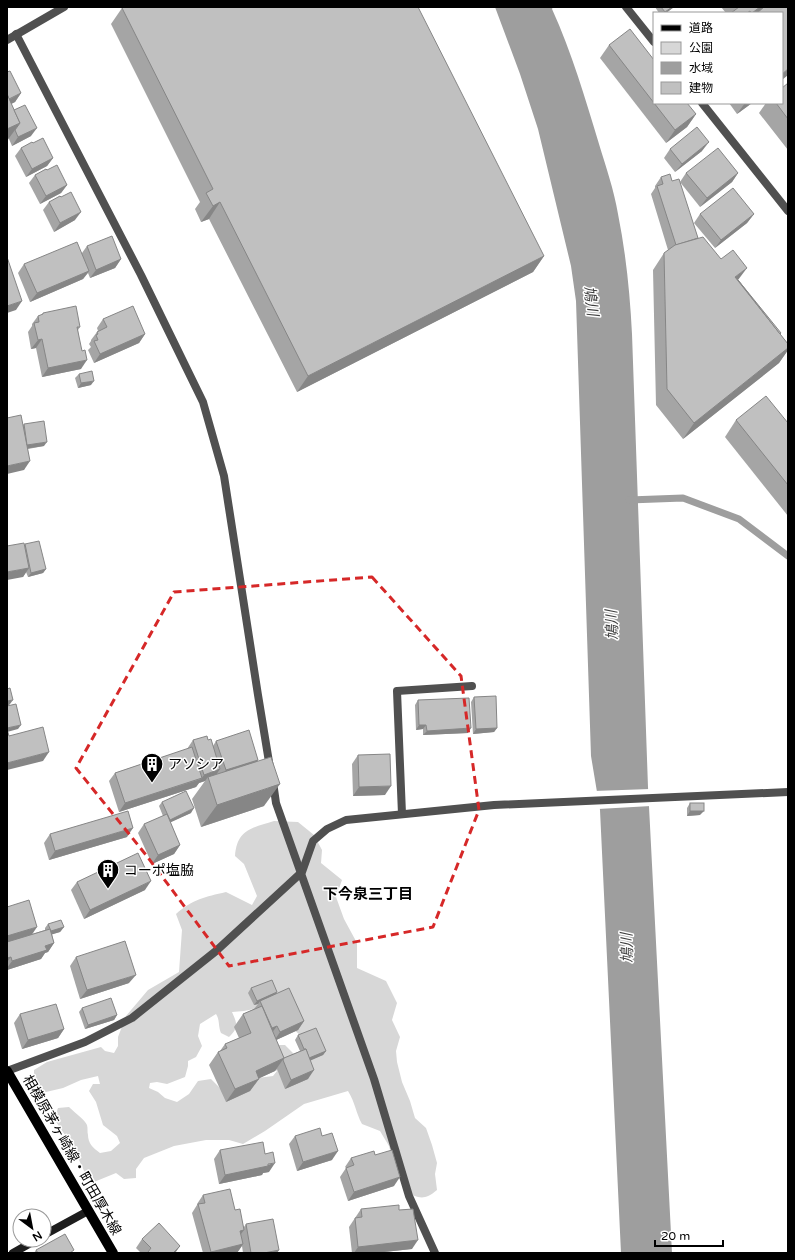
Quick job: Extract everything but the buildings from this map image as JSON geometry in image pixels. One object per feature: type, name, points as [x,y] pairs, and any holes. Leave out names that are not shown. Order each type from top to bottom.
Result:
[{"type":"main road","name":"相模原茅ヶ崎線・町田厚木線","points":[[7,1071],[113,1253]]},
{"type":"street","points":[[7,40],[64,7]]},
{"type":"street","points":[[626,7],[653,41]]},
{"type":"street","points":[[16,34],[141,275],[202,402],[224,476],[276,803],[302,872],[374,1078],[409,1196],[436,1253]]},
{"type":"street","points":[[703,104],[788,212]]},
{"type":"street","points":[[402,814],[397,691],[472,686]]},
{"type":"street","points":[[7,1071],[85,1042],[132,1018],[216,951],[302,872],[313,842],[328,829],[346,820],[494,805],[788,792]]},
{"type":"street","points":[[52,1231],[88,1211]]},
{"type":"street","points":[[13,1253],[22,1248]]},
{"type":"highlighted area","points":[[372,577],[461,676],[479,810],[433,927],[229,966],[146,855],[76,768],[174,592]]},
{"type":"green space","points":[[274,821],[298,822],[314,835],[322,850],[321,863],[342,880],[336,897],[344,919],[357,943],[357,968],[386,981],[397,1003],[392,1020],[400,1037],[396,1051],[402,1082],[415,1118],[426,1128],[437,1163],[435,1174],[437,1190],[428,1196],[418,1197],[405,1192],[389,1146],[380,1131],[362,1124],[348,1091],[304,1104],[243,1144],[229,1140],[206,1140],[174,1146],[144,1158],[136,1169],[136,1178],[124,1179],[116,1173],[94,1182],[85,1173],[72,1145],[54,1119],[58,1108],[69,1107],[86,1123],[90,1143],[100,1153],[111,1151],[120,1143],[117,1136],[103,1125],[96,1102],[89,1091],[93,1084],[100,1084],[98,1076],[46,1092],[34,1087],[34,1070],[47,1062],[101,1047],[105,1051],[114,1053],[118,1046],[118,1037],[126,1016],[148,990],[179,972],[182,930],[176,914],[188,905],[205,897],[226,892],[252,905],[257,896],[244,864],[235,856],[236,847],[242,835],[247,831]],"holes":[[[254,1009],[293,1029],[307,1041],[311,1059],[307,1064],[300,1060],[285,1045],[277,1045],[268,1064],[277,1071],[273,1076],[258,1078],[224,1092],[211,1079],[198,1081],[189,1094],[177,1102],[165,1098],[158,1092],[149,1088],[150,1083],[157,1082],[167,1084],[185,1077],[188,1061],[196,1057],[202,1046],[198,1036],[200,1024],[216,1014],[221,1033],[229,1037],[236,1028],[235,1019],[232,1012]]]},
{"type":"water","name":"鳩川","points":[[495,7],[553,7],[552,9],[578,76],[610,179],[621,229],[629,289],[632,334],[648,787],[672,1253],[621,1253],[600,810],[591,756],[576,301],[571,266],[538,129],[520,74]]},
{"type":"pier","points":[[650,789],[651,806],[598,809],[594,791]]},
{"type":"waterway","points":[[629,500],[683,498],[739,519],[788,556]]},
{"type":"place","name":"アソシア","points":[[152,784]]},
{"type":"place","name":"コーポ塩脇","points":[[108,890]]},
{"type":"district","name":"下今泉三丁目","points":[[368,894]]}]
